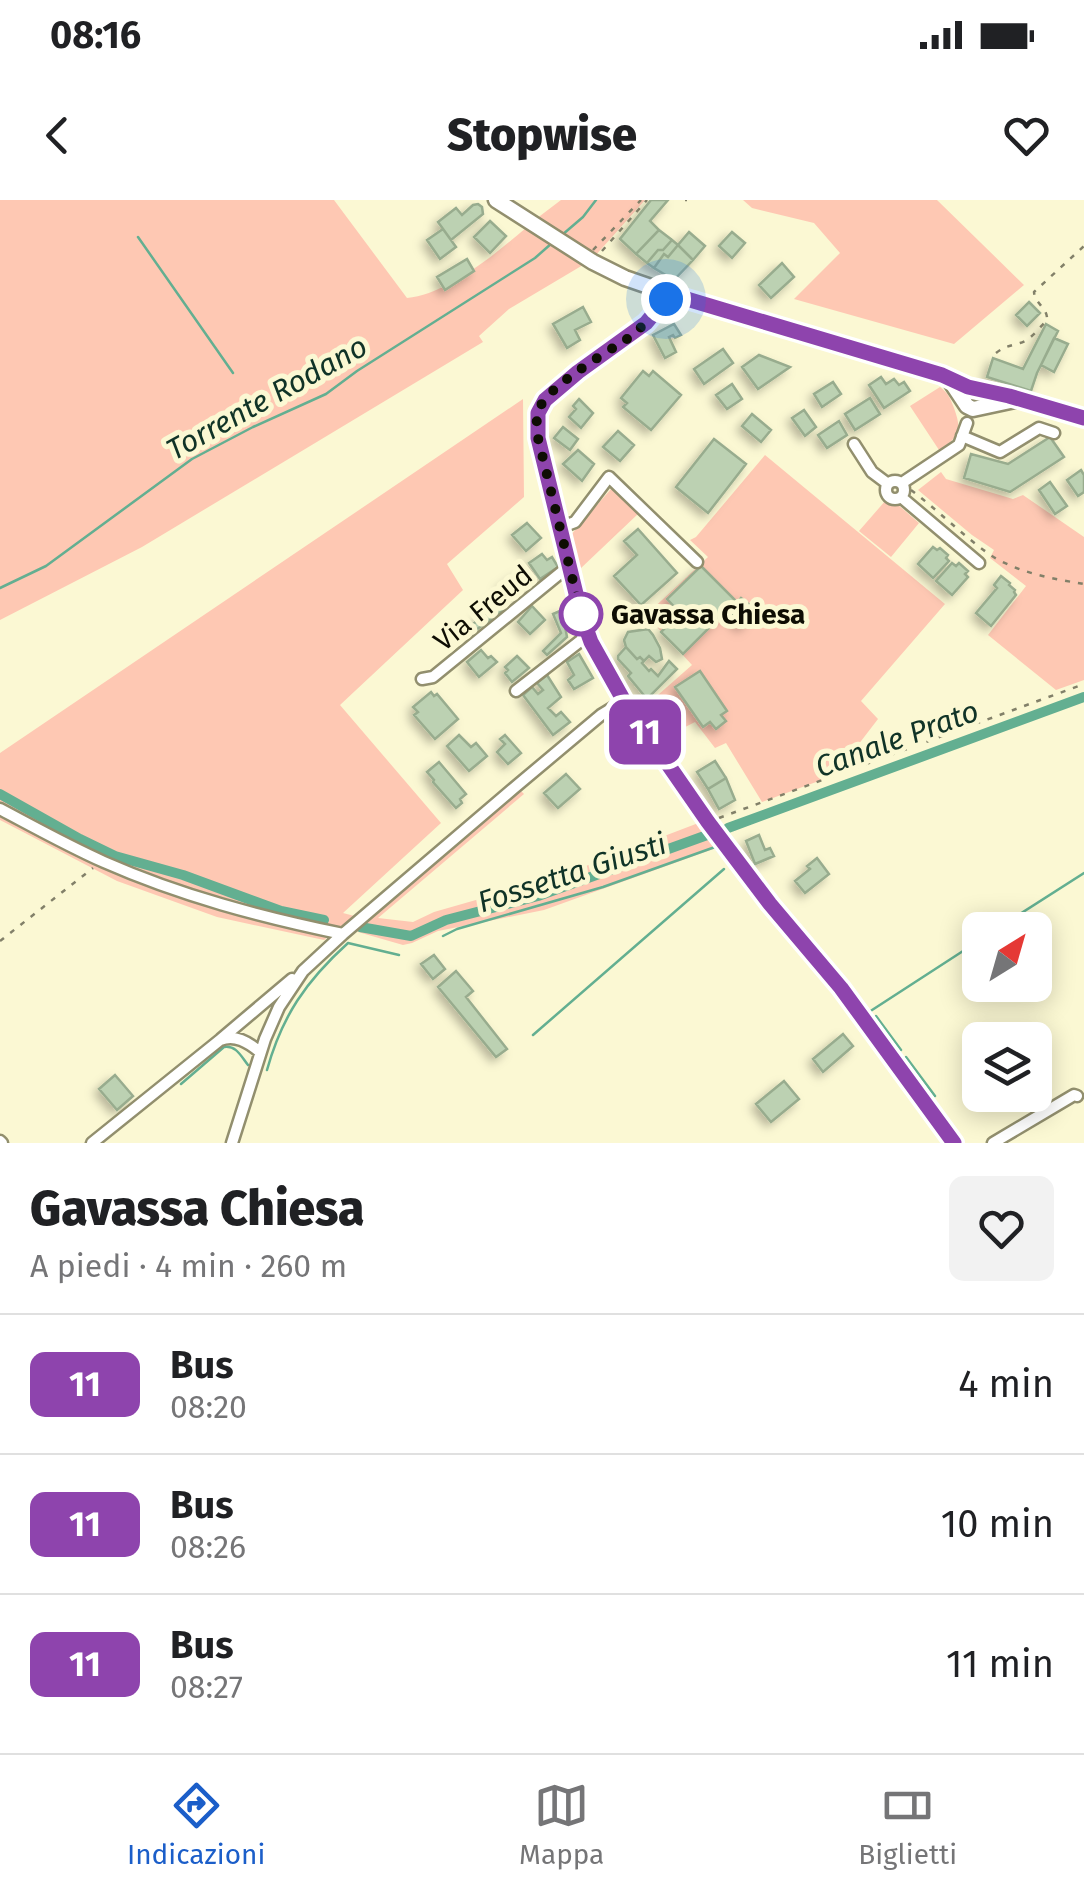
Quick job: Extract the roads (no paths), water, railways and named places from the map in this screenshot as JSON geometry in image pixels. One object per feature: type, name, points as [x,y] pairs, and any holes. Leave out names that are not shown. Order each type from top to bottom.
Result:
[{"type":"main road","points":[[496,200],[626,278],[942,375],[974,404],[1021,399],[1084,418]]},
{"type":"street","points":[[670,294],[646,323],[569,379],[540,406],[538,438],[588,635],[624,701],[738,863],[841,988],[954,1143]]},
{"type":"street","points":[[902,484],[954,448],[974,404]]},
{"type":"street","points":[[962,436],[1000,452],[1039,428],[1054,433]]},
{"type":"street","points":[[854,444],[872,472],[888,484]]},
{"type":"street","points":[[560,528],[576,522],[610,478],[697,562]]},
{"type":"street","points":[[888,484],[902,484]]},
{"type":"street","points":[[888,484],[888,496],[901,497]]},
{"type":"street","points":[[901,497],[902,484]]},
{"type":"street","points":[[901,497],[979,563]]},
{"type":"street","name":"Via Freud","points":[[422,679],[434,677],[569,566]]},
{"type":"street","points":[[516,691],[588,635]]},
{"type":"street","points":[[232,1143],[260,1052],[296,980],[342,934],[601,716],[624,701]]},
{"type":"street","points":[[650,738],[678,717]]},
{"type":"street","points":[[0,808],[102,861],[163,885],[238,910],[342,934]]},
{"type":"street","points":[[92,1143],[316,959]]},
{"type":"street","points":[[220,1040],[240,1039],[260,1052]]},
{"type":"street","points":[[993,1143],[1077,1096]]},
{"type":"waterway","name":"Torrente Rodano","points":[[562,235],[596,200]]},
{"type":"waterway","points":[[138,237],[233,373]]},
{"type":"waterway","name":"Torrente Rodano","points":[[0,588],[46,566],[192,459],[326,394],[535,258],[552,243]]},
{"type":"waterway","name":"Canale Prato","points":[[728,828],[1084,697]]},
{"type":"waterway","name":"Canale Prato","points":[[0,794],[115,856],[183,875],[281,911],[324,920]]},
{"type":"waterway","name":"Canale Prato","points":[[360,927],[411,936],[446,920],[538,896],[710,834]]},
{"type":"waterway","name":"Fossetta Giusti","points":[[443,936],[603,887],[715,847],[751,892]]},
{"type":"waterway","points":[[533,1035],[724,869]]},
{"type":"waterway","name":"Fossetta Giusti","points":[[1023,912],[1084,873]]},
{"type":"waterway","name":"Fossetta Giusti","points":[[757,899],[793,941]]},
{"type":"waterway","name":"Fossetta Giusti","points":[[267,1070],[297,1000],[348,943],[399,955]]},
{"type":"waterway","name":"Fossetta Giusti","points":[[869,1012],[962,952]]},
{"type":"waterway","name":"Fossetta Giusti","points":[[804,954],[857,1020]]},
{"type":"waterway","points":[[876,1016],[901,1050]]},
{"type":"waterway","name":"Fossetta Giusti","points":[[181,1084],[224,1047],[235,1049],[248,1065]]},
{"type":"waterway","points":[[906,1057],[935,1096]]},
{"type":"place","name":"Gavassa Chiesa","points":[[581,614]]}]
